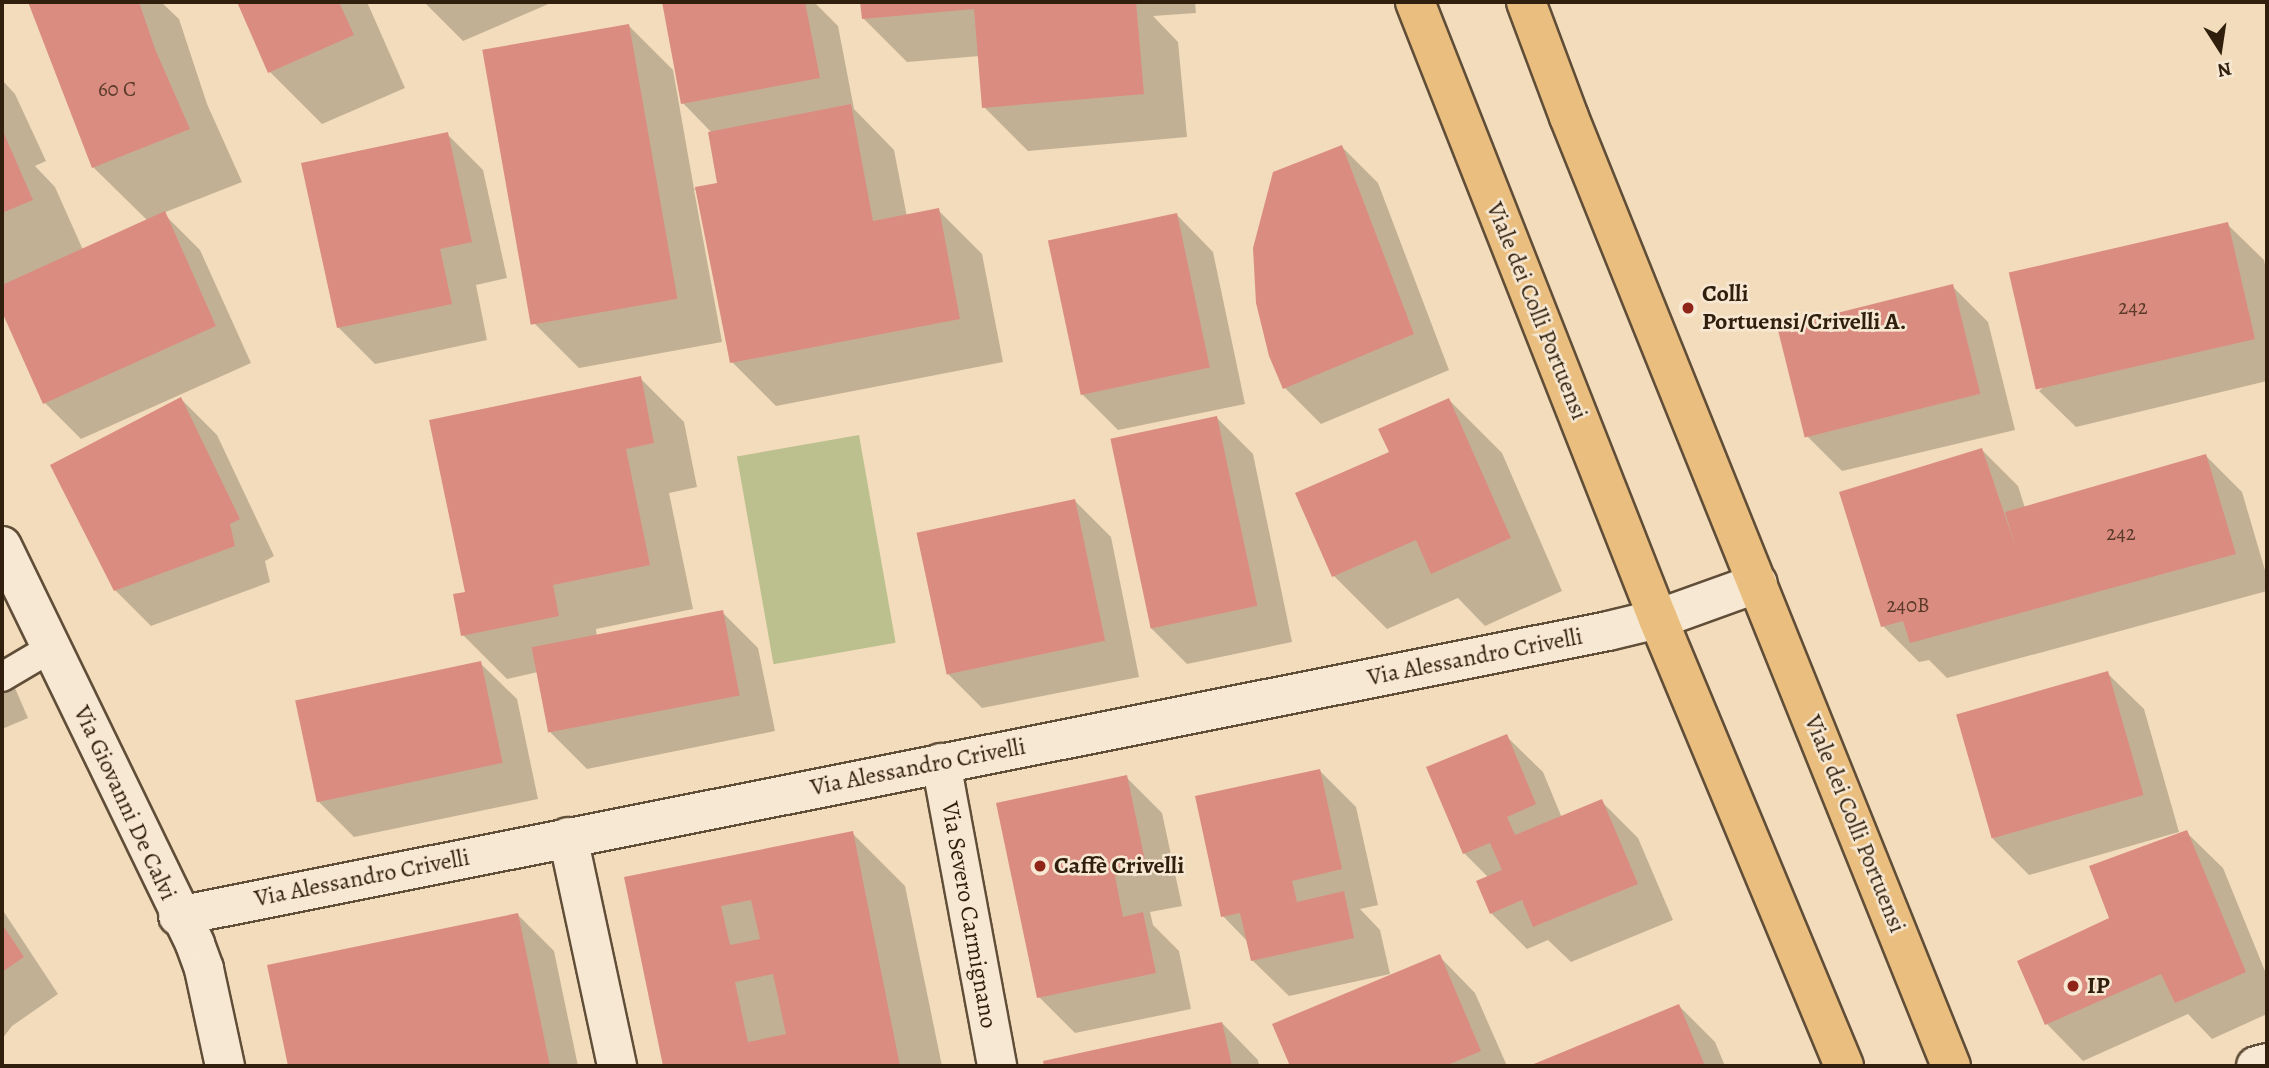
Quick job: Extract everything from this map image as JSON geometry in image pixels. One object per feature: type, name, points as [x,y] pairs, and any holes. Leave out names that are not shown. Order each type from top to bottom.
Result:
[{"type":"main road","name":"Viale dei Colli Portuensi","points":[[1415,2],[1658,619],[1844,1066]]},
{"type":"main road","name":"Viale dei Colli Portuensi","points":[[1527,2],[1569,117],[1951,1066]]},
{"type":"street","name":"Via Giovanni De Calvi","points":[[2,546],[178,916],[188,929],[204,969],[225,1066]]},
{"type":"street","points":[[1658,619],[1758,583]]},
{"type":"street","name":"Via Alessandro Crivelli","points":[[178,916],[1658,619]]},
{"type":"street","name":"Via Severo Carmignano","points":[[941,763],[996,1066]]},
{"type":"street","points":[[568,837],[617,1066]]},
{"type":"street","points":[[2256,1066],[2267,1063]]},
{"type":"lane","points":[[2,677],[51,648]]},
{"type":"green space","points":[[859,435],[896,643],[774,664],[737,457]]},
{"type":"building","points":[[28,2],[139,2],[155,49],[190,129],[92,168]]},
{"type":"building","points":[[237,2],[339,2],[354,35],[268,73]]},
{"type":"building","points":[[662,2],[805,2],[820,78],[681,104]]},
{"type":"building","points":[[860,2],[1136,2],[1144,94],[982,108],[974,9],[862,19]]},
{"type":"building","points":[[629,24],[677,299],[531,325],[482,50]]},
{"type":"building","points":[[851,104],[873,221],[939,208],[960,319],[730,363],[695,187],[717,183],[708,132]]},
{"type":"building","points":[[2,129],[33,200],[2,213]]},
{"type":"building","points":[[448,132],[472,242],[440,249],[452,304],[337,328],[301,163]]},
{"type":"building","points":[[1342,145],[1414,334],[1283,389],[1269,356],[1256,303],[1253,248],[1273,172]]},
{"type":"building","points":[[165,211],[216,326],[43,404],[2,312],[2,285]]},
{"type":"building","points":[[1177,213],[1210,368],[1081,395],[1048,240]]},
{"type":"building","points":[[2228,222],[2255,339],[2036,390],[2009,273]]},
{"type":"building","points":[[1953,284],[1980,394],[1805,437],[1777,328]]},
{"type":"building","points":[[641,376],[654,443],[626,449],[650,565],[553,585],[559,616],[461,636],[453,594],[465,592],[429,420]]},
{"type":"building","points":[[181,397],[240,519],[230,524],[235,546],[114,591],[50,465]]},
{"type":"building","points":[[1449,398],[1511,538],[1431,574],[1416,540],[1332,577],[1295,493],[1389,452],[1378,429]]},
{"type":"building","points":[[1217,416],[1257,606],[1151,628],[1110,439]]},
{"type":"building","points":[[1982,448],[2016,548],[2005,512],[2206,454],[2236,554],[1910,643],[1903,621],[1881,627],[1839,492]]},
{"type":"building","points":[[1075,499],[1105,641],[947,675],[917,533]]},
{"type":"building","points":[[723,610],[740,695],[548,733],[532,647]]},
{"type":"building","points":[[481,661],[503,763],[317,802],[295,701]]},
{"type":"building","points":[[2108,671],[2144,795],[1992,839],[1956,715]]},
{"type":"building","points":[[1507,734],[1536,804],[1507,817],[1515,835],[1602,799],[1638,884],[1533,927],[1522,900],[1490,914],[1476,881],[1502,870],[1490,843],[1463,854],[1426,767]]},
{"type":"building","points":[[1320,769],[1342,869],[1292,881],[1297,902],[1344,891],[1354,938],[1251,961],[1240,913],[1221,917],[1195,796]]},
{"type":"building","points":[[1127,775],[1147,870],[1115,876],[1123,917],[1143,912],[1156,973],[1037,998],[996,803]]},
{"type":"building","points":[[2187,830],[2246,972],[2175,1003],[2161,974],[2045,1025],[2017,961],[2109,918],[2089,866]]},
{"type":"building","points":[[853,831],[900,1066],[663,1066],[624,877]],"holes":[[[751,900],[760,939],[730,945],[721,906]],[[773,974],[786,1034],[748,1042],[735,982]]]},
{"type":"building","points":[[518,913],[550,1066],[288,1066],[267,965]]},
{"type":"building","points":[[2,924],[24,957],[2,972]]},
{"type":"building","points":[[1440,954],[1481,1051],[1445,1066],[1290,1066],[1272,1024]]},
{"type":"building","points":[[1679,1004],[1705,1066],[1529,1066]]},
{"type":"building","points":[[1222,1022],[1232,1066],[1044,1066],[1043,1061]]},
{"type":"place","name":"Colli Portuensi/Crivelli A.","points":[[1688,308]]},
{"type":"place","name":"Caffè Crivelli","points":[[1040,866]]},
{"type":"place","name":"IP","points":[[2073,986]]}]
